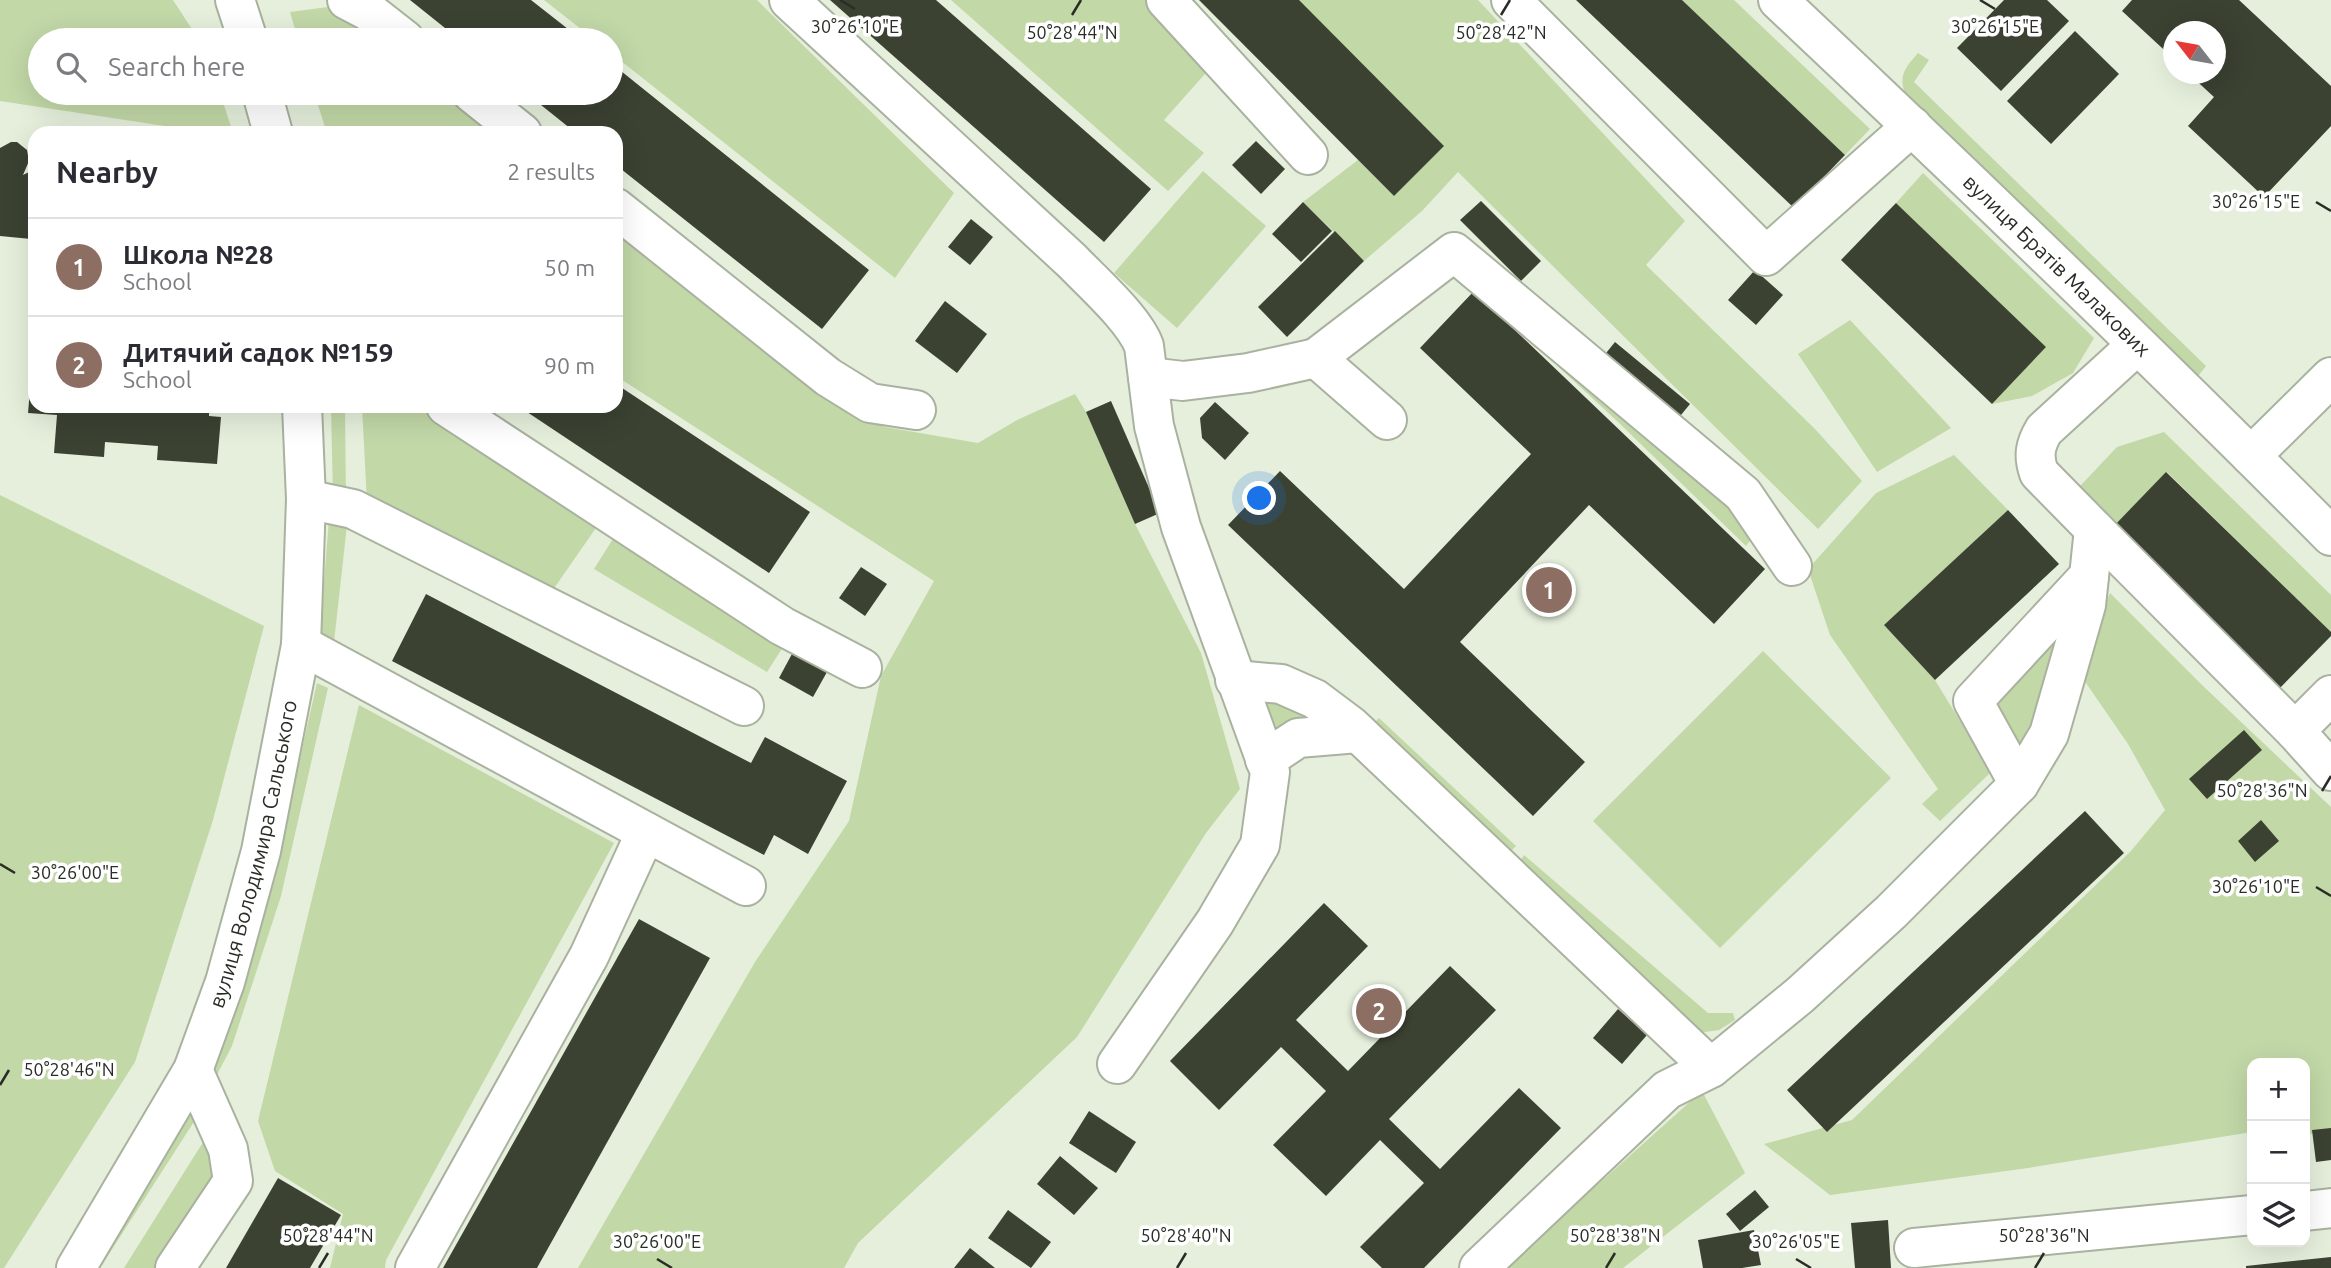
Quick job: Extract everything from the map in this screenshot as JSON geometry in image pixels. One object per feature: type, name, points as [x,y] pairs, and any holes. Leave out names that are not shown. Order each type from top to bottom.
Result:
[{"type":"street","points":[[348,0],[390,28]]},
{"type":"street","points":[[789,0],[1072,261],[1107,298],[1140,337],[1144,346],[1154,426],[1181,527],[1270,772],[1260,845],[1215,922],[1117,1064]]},
{"type":"street","points":[[1166,0],[1308,155]]},
{"type":"street","points":[[1511,0],[1766,256],[1912,126]]},
{"type":"street","name":"вулиця Братів Малакових","points":[[1778,0],[1912,126],[2331,536]]},
{"type":"street","points":[[243,1],[246,28]]},
{"type":"street","points":[[265,105],[271,126]]},
{"type":"street","points":[[486,105],[513,126]]},
{"type":"street","points":[[623,214],[828,377],[870,403],[916,410]]},
{"type":"street","points":[[1148,377],[1183,381],[1248,373],[1316,358],[1454,252],[1742,494],[1792,566]]},
{"type":"street","points":[[2137,345],[2044,430],[2036,444],[2035,461],[2039,473],[2295,731],[2331,771]]},
{"type":"street","points":[[1316,358],[1387,420]]},
{"type":"street","points":[[2250,456],[2331,377]]},
{"type":"street","name":"вулиця Володимира Сальського","points":[[76,1268],[193,1070],[225,982],[261,851],[302,645],[306,499],[302,413]]},
{"type":"street","points":[[457,413],[782,626],[862,668]]},
{"type":"street","points":[[306,499],[353,509],[744,706]]},
{"type":"street","points":[[1479,1268],[1667,1090],[1711,1068],[1800,995],[1891,912],[2019,784],[2049,734],[2086,605],[2094,529]]},
{"type":"street","points":[[2019,784],[1973,701],[2089,576]]},
{"type":"street","points":[[302,645],[746,886]]},
{"type":"street","points":[[1235,680],[1282,684],[1315,699],[1358,733],[1711,1068]]},
{"type":"street","points":[[2295,731],[2331,695]]},
{"type":"street","points":[[1265,760],[1298,738],[1358,733]]},
{"type":"street","points":[[415,1268],[589,956],[646,832]]},
{"type":"street","points":[[175,1268],[233,1181],[228,1149],[193,1070]]},
{"type":"street","points":[[2310,1210],[2331,1208]]},
{"type":"street","points":[[1914,1248],[2247,1215]]},
{"type":"green space","points":[[0,0],[173,0],[191,28],[28,28],[28,105],[224,105],[231,126],[165,126],[0,101]]},
{"type":"green space","points":[[544,0],[757,0],[954,193],[895,278],[623,63],[623,28],[580,28]]},
{"type":"green space","points":[[951,0],[1145,0],[1212,66],[1164,120],[1204,153],[1168,191]]},
{"type":"green space","points":[[1299,0],[1478,0],[1685,221],[1646,265],[1815,429],[1862,481],[1818,529],[1458,172],[1422,211],[1364,261],[1303,202],[1358,160],[1394,196]]},
{"type":"green space","points":[[1682,0],[1734,0],[1870,129],[1845,155]]},
{"type":"green space","points":[[343,5],[372,28],[295,28],[290,12]]},
{"type":"green space","points":[[1918,53],[1929,60],[1914,82],[2206,366],[2195,380],[1908,100],[1903,86],[1903,75]]},
{"type":"green space","points":[[318,105],[468,105],[493,126],[325,126]]},
{"type":"green space","points":[[1203,171],[1266,226],[1177,328],[1114,273]]},
{"type":"green space","points":[[1923,173],[2094,338],[2073,373],[2032,396],[1992,404],[2046,347],[1896,203]]},
{"type":"green space","points":[[623,231],[816,388],[885,427],[978,443],[1019,419],[1075,394],[1086,412],[1135,524],[1201,653],[1240,789],[1206,833],[1077,1037],[858,1243],[844,1268],[578,1268],[755,962],[849,821],[881,676],[934,581],[623,381]]},
{"type":"green space","points":[[1479,293],[1757,531],[1746,546],[1617,421]]},
{"type":"green space","points":[[1850,320],[1951,428],[1877,472],[1798,354]]},
{"type":"green space","points":[[331,413],[345,413],[346,502],[333,498]]},
{"type":"green space","points":[[362,413],[431,413],[598,525],[548,597],[367,503]]},
{"type":"green space","points":[[2164,432],[2331,595],[2331,632],[2167,472],[2112,528],[2065,502],[2117,447]]},
{"type":"green space","points":[[1954,455],[2008,510],[1884,625],[1935,680],[1991,772],[1940,821],[1922,804],[1938,789],[1830,635],[1808,569],[1876,493]]},
{"type":"green space","points":[[0,495],[264,626],[213,820],[135,1062],[4,1268],[0,1268]]},
{"type":"green space","points":[[329,519],[347,525],[334,642],[320,632]]},
{"type":"green space","points":[[616,534],[783,647],[767,672],[594,569]]},
{"type":"green space","points":[[2110,593],[2331,807],[2331,1136],[2310,1134],[2310,1058],[2247,1058],[2247,1133],[2028,1168],[1830,1195],[1764,1144],[1852,1120],[2131,851],[2165,810],[2128,744],[2077,670]]},
{"type":"green space","points":[[2073,607],[2025,762],[1986,709]]},
{"type":"green space","points":[[1763,651],[1891,778],[1720,948],[1593,821]]},
{"type":"green space","points":[[317,683],[328,688],[281,896],[232,1046],[212,1084],[208,1073],[270,889]]},
{"type":"green space","points":[[1258,694],[1310,715],[1275,740]]},
{"type":"green space","points":[[359,705],[614,843],[386,1260],[385,1268],[330,1268],[343,1214],[275,1171],[258,1121]]},
{"type":"green space","points":[[1379,718],[1516,846],[1501,861],[1367,730]]},
{"type":"green space","points":[[1524,855],[1708,1013],[1733,1013],[1735,1020],[1719,1030],[1691,1034],[1512,873]]},
{"type":"green space","points":[[1702,1091],[1745,1173],[1623,1268],[1498,1268],[1605,1178]]},
{"type":"green space","points":[[190,1107],[197,1117],[100,1268],[88,1268]]},
{"type":"green space","points":[[205,1139],[220,1172],[156,1268],[124,1268]]},
{"type":"building","points":[[410,0],[531,0],[567,28],[445,28]]},
{"type":"building","points":[[830,0],[936,0],[1151,189],[1104,242]]},
{"type":"building","points":[[1199,0],[1299,0],[1444,146],[1394,196]]},
{"type":"building","points":[[1576,0],[1682,0],[1845,155],[1794,208]]},
{"type":"building","points":[[2004,0],[2047,0],[2069,21],[2001,91],[1957,48]]},
{"type":"building","points":[[2132,0],[2239,0],[2331,86],[2331,126],[2264,197],[2188,126],[2214,97],[2200,84],[2226,84],[2226,21],[2163,21],[2163,49],[2122,11]]},
{"type":"building","points":[[2075,31],[2119,74],[2051,144],[2007,101]]},
{"type":"building","points":[[623,73],[869,270],[822,329],[623,171],[623,126],[567,126],[541,105],[623,105]]},
{"type":"building","points":[[1256,141],[1285,169],[1261,194],[1232,165]]},
{"type":"building","points":[[17,142],[27,150],[28,163],[23,175],[28,172],[28,239],[0,236],[0,148]]},
{"type":"building","points":[[1481,201],[1541,261],[1521,281],[1460,220]]},
{"type":"building","points":[[1303,202],[1332,231],[1301,262],[1272,234]]},
{"type":"building","points":[[1896,203],[2046,347],[1992,404],[1841,260]]},
{"type":"building","points":[[971,219],[993,237],[970,265],[948,247]]},
{"type":"building","points":[[1335,231],[1364,261],[1287,337],[1258,307]]},
{"type":"building","points":[[1755,270],[1783,295],[1756,325],[1728,300]]},
{"type":"building","points":[[1474,291],[1765,569],[1714,624],[1589,505],[1460,642],[1585,762],[1533,816],[1228,525],[1280,471],[1404,589],[1531,454],[1420,348]]},
{"type":"building","points":[[945,301],[987,334],[957,373],[915,341]]},
{"type":"building","points":[[1615,342],[1690,404],[1672,426],[1598,363]]},
{"type":"building","points":[[623,389],[810,512],[769,573],[529,413],[623,413]]},
{"type":"building","points":[[1111,401],[1160,513],[1135,524],[1086,412]]},
{"type":"building","points":[[1215,402],[1249,433],[1225,460],[1202,438],[1200,418]]},
{"type":"building","points":[[28,413],[209,413],[209,416],[221,417],[217,464],[157,460],[158,446],[105,442],[104,457],[54,453],[57,415]]},
{"type":"building","points":[[2166,472],[2331,632],[2331,636],[2278,690],[2112,528]]},
{"type":"building","points":[[2008,510],[2059,564],[1935,680],[1884,625]]},
{"type":"building","points":[[861,567],[887,584],[865,616],[839,598]]},
{"type":"building","points":[[426,594],[751,763],[765,737],[847,781],[808,854],[774,835],[764,855],[392,661]]},
{"type":"building","points":[[793,652],[827,672],[813,697],[779,678]]},
{"type":"building","points":[[2244,730],[2262,750],[2207,799],[2189,779]]},
{"type":"building","points":[[2085,811],[2124,853],[1827,1132],[1787,1090]]},
{"type":"building","points":[[2261,820],[2279,841],[2255,862],[2238,841]]},
{"type":"building","points":[[1324,903],[1368,946],[1296,1020],[1348,1071],[1450,966],[1496,1010],[1389,1119],[1440,1169],[1519,1088],[1561,1128],[1424,1268],[1382,1268],[1360,1247],[1424,1183],[1380,1140],[1326,1196],[1273,1145],[1326,1091],[1281,1047],[1219,1110],[1170,1061]]},
{"type":"building","points":[[639,919],[710,958],[537,1268],[443,1268]]},
{"type":"building","points":[[1618,1009],[1647,1035],[1622,1064],[1593,1038]]},
{"type":"building","points":[[1089,1111],[1136,1142],[1116,1173],[1069,1143]]},
{"type":"building","points":[[2331,1128],[2331,1160],[2316,1162],[2312,1130]]},
{"type":"building","points":[[1060,1156],[1098,1188],[1074,1215],[1037,1184]]},
{"type":"building","points":[[278,1178],[341,1215],[310,1268],[226,1268]]},
{"type":"building","points":[[1755,1190],[1769,1207],[1740,1231],[1726,1214]]},
{"type":"building","points":[[1008,1210],[1051,1242],[1031,1268],[988,1238]]},
{"type":"building","points":[[1888,1220],[1891,1268],[1855,1268],[1851,1223]]},
{"type":"building","points":[[1754,1230],[1761,1265],[1703,1268],[1698,1240]]},
{"type":"building","points":[[970,1248],[995,1268],[954,1268]]},
{"type":"building","points":[[2331,1257],[2331,1268],[2246,1268],[2246,1266]]},
{"type":"place","name":"Школа №28","points":[[1549,590]]},
{"type":"place","name":"Дитячий садок №159","points":[[1379,1011]]}]
